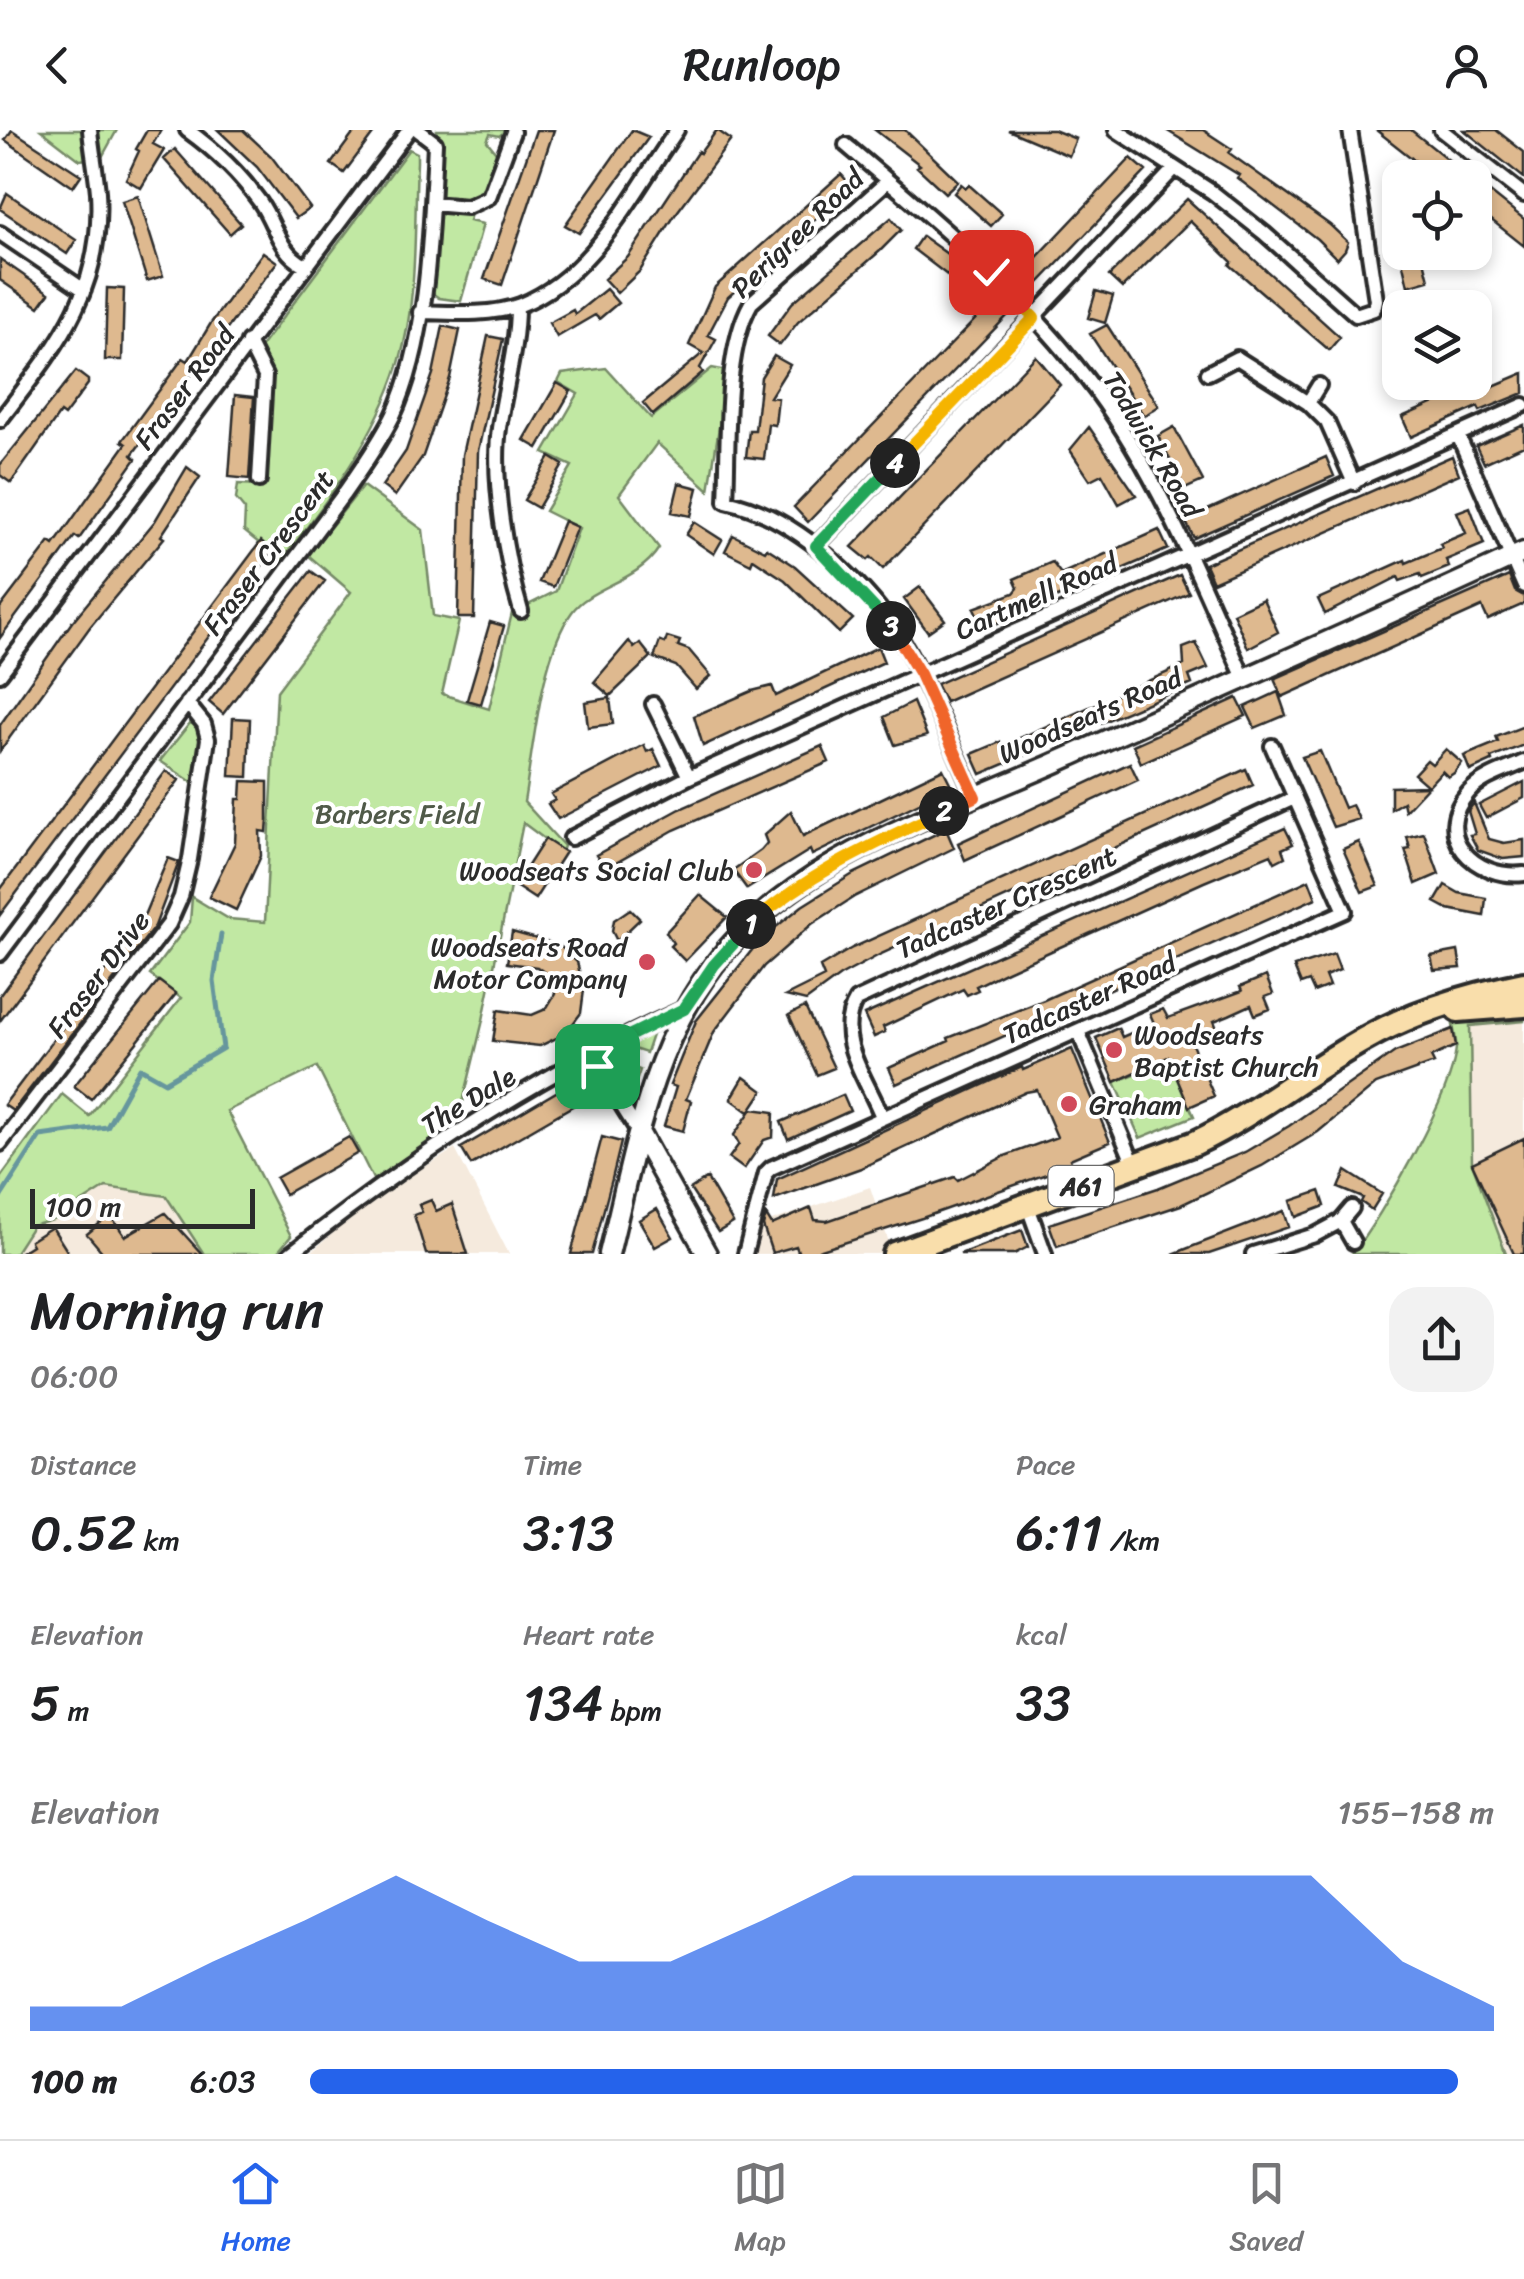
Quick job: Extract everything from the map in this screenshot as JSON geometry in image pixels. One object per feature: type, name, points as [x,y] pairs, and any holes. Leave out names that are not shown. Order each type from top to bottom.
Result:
[{"type":"highway","name":"A61","points":[[895,1254],[1134,1168],[1228,1127],[1362,1040],[1475,994],[1524,984]]},
{"type":"highway","name":"A61","points":[[1426,1012],[1524,1005]]},
{"type":"street","points":[[2,414],[73,322],[84,290],[98,219],[90,130]]},
{"type":"street","points":[[187,130],[237,173],[262,205],[287,254],[304,265]]},
{"type":"street","name":"Fraser Road","points":[[0,674],[409,130]]},
{"type":"street","name":"Fraser Crescent","points":[[0,954],[371,454],[406,382],[420,312],[432,204],[434,143],[418,130]]},
{"type":"street","points":[[420,312],[461,313],[518,306],[564,280],[586,260],[677,130]]},
{"type":"street","points":[[1116,130],[1176,168],[1264,233],[1343,308],[1356,315],[1374,309],[1376,300],[1350,130]]},
{"type":"street","points":[[1441,130],[1524,196]]},
{"type":"street","points":[[432,204],[466,207],[486,200],[493,192],[513,132]]},
{"type":"street","name":"Todwick Road","points":[[846,145],[991,272],[1096,392],[1127,438],[1190,556],[1243,676]]},
{"type":"street","points":[[975,797],[920,674],[886,619],[816,546],[1176,168]]},
{"type":"street","name":"Perigree Road","points":[[816,546],[754,508],[726,501],[734,374],[743,317],[751,303],[888,181]]},
{"type":"street","points":[[0,233],[84,290]]},
{"type":"street","points":[[518,306],[517,341],[499,431],[498,463],[507,590],[521,611]]},
{"type":"street","points":[[248,342],[265,376],[259,480]]},
{"type":"street","points":[[1208,373],[1238,358],[1308,403],[1327,422],[1354,482]]},
{"type":"street","points":[[1308,403],[1318,384]]},
{"type":"street","name":"Cartmell Road","points":[[571,838],[689,778],[1524,406]]},
{"type":"street","points":[[1458,435],[1518,555],[1524,586]]},
{"type":"street","name":"Woodseats Road","points":[[608,1254],[658,1064],[684,1009],[726,950],[788,892],[838,860],[1518,555]]},
{"type":"street","name":"Fraser Drive","points":[[0,1144],[169,924],[182,897],[208,739],[204,724],[187,703]]},
{"type":"street","points":[[653,704],[689,778]]},
{"type":"street","name":"Tadcaster Road","points":[[744,1254],[766,1173],[771,1168],[1346,910],[1272,746]]},
{"type":"street","points":[[1524,762],[1476,784],[1466,795],[1456,824],[1462,850],[1472,862],[1497,875],[1524,874]]},
{"type":"street","name":"Tadcaster Crescent","points":[[882,1117],[846,1035],[849,1011],[856,1000],[1294,798]]},
{"type":"street","name":"The Dale","points":[[290,1254],[372,1189],[590,1055],[684,1009]]},
{"type":"street","points":[[1078,1031],[1134,1168]]},
{"type":"street","points":[[590,1055],[640,1134],[706,1254]]},
{"type":"street","points":[[1026,1204],[1045,1254]]},
{"type":"street","points":[[1252,1254],[1315,1235],[1341,1221],[1352,1208]]},
{"type":"street","points":[[1341,1221],[1353,1242]]},
{"type":"shaded area","points":[[1524,1021],[1524,1254],[1506,1254],[1472,1163],[1470,1026]]},
{"type":"shaded area","points":[[455,1149],[509,1254],[309,1254],[374,1197]]},
{"type":"shaded area","points":[[106,1187],[166,1196],[204,1254],[14,1254],[31,1226],[56,1219]]},
{"type":"shaded area","points":[[870,1187],[892,1251],[745,1254],[751,1228]]},
{"type":"green space","points":[[41,130],[117,130],[102,157],[80,160]]},
{"type":"green space","points":[[437,130],[507,130],[499,136],[490,134],[487,141],[499,156],[485,189],[476,194],[469,221],[483,224],[461,301],[432,293]]},
{"type":"green space","points":[[409,149],[417,153],[414,263],[399,363],[364,442],[281,561],[244,531],[245,510],[236,499],[238,484],[263,485],[269,383],[260,348]]},
{"type":"green space","name":"Barbers Field","points":[[606,368],[651,418],[712,368],[728,371],[709,490],[657,443],[619,495],[659,548],[639,569],[580,603],[561,630],[540,703],[524,802],[564,846],[562,852],[523,823],[457,1127],[374,1181],[317,1067],[227,1111],[291,1236],[276,1254],[204,1254],[166,1196],[106,1187],[56,1219],[32,1226],[14,1254],[0,1254],[0,1178],[62,1094],[89,1116],[181,998],[150,975],[190,922],[192,897],[229,919],[265,922],[277,691],[351,592],[308,555],[363,486],[423,530],[433,616],[459,621],[442,694],[489,709],[512,613],[556,591],[579,528],[545,511],[572,466],[544,453],[578,394],[558,382],[562,374]]},
{"type":"green space","points":[[190,723],[203,728],[195,784],[160,761]]},
{"type":"green space","points":[[1524,1017],[1524,1021],[1470,1026],[1472,1163],[1506,1254],[1352,1254],[1397,1184],[1443,1094],[1456,1048],[1453,1025],[1457,1021]]},
{"type":"green space","points":[[650,1030],[653,1032],[646,1053],[634,1049],[628,1066],[640,1070],[630,1099],[609,1056]]},
{"type":"green space","points":[[1169,1060],[1194,1116],[1140,1138],[1115,1082]]},
{"type":"building","points":[[12,130],[81,175],[73,187],[5,140]]},
{"type":"building","points":[[147,130],[161,130],[153,144],[164,150],[141,188],[126,179]]},
{"type":"building","points":[[218,130],[243,130],[271,156],[310,208],[296,218],[257,167]]},
{"type":"building","points":[[356,130],[376,130],[344,173],[331,164]]},
{"type":"building","points":[[536,130],[554,130],[502,285],[484,279]]},
{"type":"building","points":[[632,130],[649,137],[579,233],[565,225]]},
{"type":"building","points":[[717,130],[731,140],[675,215],[640,271],[617,293],[604,279],[628,257],[698,151]]},
{"type":"building","points":[[875,130],[905,130],[958,181],[945,193],[917,167],[920,165]]},
{"type":"building","points":[[1008,130],[1054,130],[1076,139],[1069,156]]},
{"type":"building","points":[[1166,130],[1203,130],[1232,149],[1229,153],[1330,225],[1348,242],[1345,250],[1337,259],[1237,178],[1239,175]]},
{"type":"building","points":[[1376,130],[1411,130],[1448,160],[1414,160]]},
{"type":"building","points":[[1464,130],[1496,130],[1524,152],[1524,178]]},
{"type":"building","points":[[175,149],[241,224],[230,234],[164,159]]},
{"type":"building","points":[[1131,158],[1146,171],[1037,285],[1023,272]]},
{"type":"building","points":[[841,174],[852,187],[728,297],[708,335],[716,339],[700,368],[703,372],[653,415],[643,403],[703,353],[689,345],[715,287]]},
{"type":"building","points":[[961,184],[966,188],[969,185],[1002,214],[991,226],[954,193]]},
{"type":"building","points":[[7,193],[76,240],[67,254],[0,209]]},
{"type":"building","points":[[1492,194],[1524,219],[1524,246],[1492,221]]},
{"type":"building","points":[[138,196],[163,276],[147,281],[122,201]]},
{"type":"building","points":[[1187,199],[1340,337],[1329,350],[1230,265],[1232,262],[1190,221],[1122,288],[1109,276]]},
{"type":"building","points":[[891,218],[901,230],[880,251],[798,322],[780,345],[768,336],[792,303]]},
{"type":"building","points":[[922,236],[957,261],[947,275],[913,249]]},
{"type":"building","points":[[263,252],[277,262],[219,340],[222,342],[208,362],[203,359],[132,455],[136,459],[79,539],[75,536],[0,638],[0,608],[50,542],[54,545],[126,444],[122,441],[183,358],[188,361]]},
{"type":"building","points":[[0,259],[49,293],[39,307],[0,280]]},
{"type":"building","points":[[1404,270],[1426,270],[1429,280],[1408,286]]},
{"type":"building","points":[[107,288],[124,289],[122,360],[105,360]]},
{"type":"building","points":[[606,289],[618,303],[599,319],[595,315],[557,337],[549,323],[573,310],[575,314]]},
{"type":"building","points":[[1096,291],[1113,296],[1105,323],[1088,318]]},
{"type":"building","points":[[994,300],[1009,314],[808,522],[794,507]]},
{"type":"building","points":[[1107,325],[1159,406],[1144,416],[1090,334]]},
{"type":"building","points":[[443,326],[460,330],[450,378],[423,456],[395,496],[382,486],[406,451],[433,374]]},
{"type":"building","points":[[488,336],[503,339],[478,451],[474,618],[458,618],[462,455]]},
{"type":"building","points":[[774,356],[790,365],[770,397],[778,398],[775,425],[768,424],[764,459],[746,457],[749,430],[755,430],[761,377]]},
{"type":"building","points":[[1036,356],[1060,385],[883,569],[852,547]]},
{"type":"building","points":[[76,371],[88,384],[64,416],[60,413],[11,483],[0,475],[0,465]]},
{"type":"building","points":[[1524,373],[1524,393],[1480,411],[1478,407],[1411,437],[1402,417],[1441,400],[1492,400],[1492,387]]},
{"type":"building","points":[[557,383],[571,391],[538,448],[524,440]]},
{"type":"building","points":[[235,395],[254,397],[249,479],[229,477]]},
{"type":"building","points":[[1524,425],[1524,445],[1484,463],[1476,446]]},
{"type":"building","points":[[1089,427],[1136,495],[1119,504],[1102,474],[1090,480],[1070,450]]},
{"type":"building","points":[[1174,427],[1203,481],[1185,489],[1158,436]]},
{"type":"building","points":[[1452,456],[1459,474],[1213,582],[1205,564]]},
{"type":"building","points":[[550,457],[563,465],[538,508],[524,500]]},
{"type":"building","points":[[1326,457],[1334,476],[1194,538],[1185,520]]},
{"type":"building","points":[[187,467],[200,477],[161,536],[164,538],[90,627],[0,751],[0,725],[72,622],[155,521]]},
{"type":"building","points":[[679,483],[698,488],[691,516],[672,512]]},
{"type":"building","points":[[1470,507],[1484,544],[1446,560],[1449,567],[1422,578],[1420,574],[1400,581],[1398,577],[1325,614],[1318,599],[1442,548],[1440,544],[1466,533],[1457,512]]},
{"type":"building","points":[[564,521],[577,527],[553,587],[539,582]]},
{"type":"building","points":[[694,522],[722,540],[714,554],[686,535]]},
{"type":"building","points":[[1159,530],[1168,549],[984,629],[974,608],[1014,593],[1018,588],[1014,579],[1052,562],[1061,574]]},
{"type":"building","points":[[733,535],[765,551],[767,548],[795,566],[853,619],[839,633],[785,580],[753,559],[751,564],[725,551]]},
{"type":"building","points":[[261,541],[273,551],[0,915],[0,890]]},
{"type":"building","points":[[311,571],[325,581],[223,714],[209,702]]},
{"type":"building","points":[[1180,575],[1189,593],[945,702],[936,684]]},
{"type":"building","points":[[1509,576],[1515,591],[1524,596],[1524,604],[1488,620],[1482,607],[1282,697],[1274,679]]},
{"type":"building","points":[[920,587],[945,620],[928,632],[904,599]]},
{"type":"building","points":[[1263,599],[1278,632],[1248,648],[1233,613]]},
{"type":"building","points":[[490,622],[504,626],[481,704],[467,700]]},
{"type":"building","points":[[667,637],[680,641],[678,646],[689,650],[711,676],[696,689],[676,666],[654,658],[660,641],[665,643]]},
{"type":"building","points":[[629,641],[634,648],[640,643],[651,657],[610,696],[594,682]]},
{"type":"building","points":[[1196,643],[1208,668],[1189,676],[1192,684],[981,774],[972,754],[1000,742],[1002,746],[1184,665],[1183,648]]},
{"type":"building","points":[[878,647],[884,662],[703,746],[694,716],[772,686],[776,696]]},
{"type":"building","points":[[1278,692],[1286,715],[1255,728],[1245,707]]},
{"type":"building","points":[[610,698],[613,724],[588,727],[585,702]]},
{"type":"building","points":[[1237,698],[1246,716],[1141,763],[1133,745]]},
{"type":"building","points":[[913,702],[927,736],[895,745],[884,717]]},
{"type":"building","points":[[233,718],[250,719],[248,777],[230,776]]},
{"type":"building","points":[[1524,726],[1524,745],[1470,771],[1464,756]]},
{"type":"building","points":[[644,745],[647,752],[653,749],[661,766],[558,819],[548,804],[555,800],[551,794]]},
{"type":"building","points":[[822,746],[829,762],[674,830],[605,869],[596,855],[680,809]]},
{"type":"building","points":[[1446,749],[1462,763],[1454,773],[1448,777],[1442,771],[1405,811],[1403,802],[1391,809],[1391,787],[1428,786],[1414,774],[1427,760],[1432,764]]},
{"type":"building","points":[[1320,751],[1344,808],[1352,805],[1359,819],[1333,827],[1302,757]]},
{"type":"building","points":[[1130,763],[1138,780],[965,860],[958,843]]},
{"type":"building","points":[[943,769],[952,787],[812,855],[810,850],[747,889],[733,870],[761,850],[767,843],[764,835],[791,811],[803,836]]},
{"type":"building","points":[[1246,769],[1253,785],[881,954],[840,976],[806,1001],[786,996],[824,977],[820,967],[852,948]]},
{"type":"building","points":[[166,771],[179,780],[0,1021],[0,995]]},
{"type":"building","points":[[242,781],[268,782],[268,820],[267,832],[260,831],[261,856],[236,910],[209,897],[235,843]]},
{"type":"building","points":[[1524,782],[1524,798],[1486,818],[1479,805]]},
{"type":"building","points":[[1474,803],[1489,839],[1504,843],[1524,840],[1524,857],[1503,859],[1478,850],[1470,835],[1475,834],[1468,811]]},
{"type":"building","points":[[1285,828],[1293,844],[1282,849],[1285,857],[1275,862],[1271,854],[1204,882],[1007,971],[976,986],[978,990],[967,995],[963,989],[883,1027],[885,1032],[874,1037],[864,1015]]},
{"type":"building","points":[[946,829],[954,848],[854,897],[812,924],[764,966],[714,1032],[686,1099],[691,1101],[683,1131],[664,1126],[676,1087],[670,1085],[696,1021],[760,940],[802,906],[853,874]]},
{"type":"building","points":[[1424,833],[1439,874],[1416,884],[1405,850],[1410,849],[1407,837]]},
{"type":"building","points":[[545,839],[565,852],[535,899],[515,886]]},
{"type":"building","points":[[1359,842],[1378,886],[1362,892],[1343,849]]},
{"type":"building","points":[[168,858],[179,862],[155,926],[13,1111],[4,1105],[140,925]]},
{"type":"building","points":[[1309,880],[1316,898],[896,1084],[889,1068],[949,1041],[948,1038],[1044,1000]]},
{"type":"building","points":[[1445,885],[1459,893],[1486,898],[1484,916],[1448,909],[1435,902]]},
{"type":"building","points":[[700,895],[727,917],[685,961],[670,946],[673,943],[666,932]]},
{"type":"building","points":[[630,909],[640,919],[617,941],[612,931],[614,920]]},
{"type":"building","points":[[512,932],[559,945],[577,962],[584,990],[581,1013],[565,1034],[540,1046],[493,1041],[498,1010],[532,1015],[546,1009],[555,994],[552,978],[537,967],[507,963]]},
{"type":"building","points":[[1458,951],[1461,968],[1434,970],[1431,956]]},
{"type":"building","points":[[1334,954],[1340,970],[1325,976],[1329,986],[1314,992],[1309,981],[1301,984],[1294,967]]},
{"type":"building","points":[[1266,976],[1273,994],[1265,997],[1270,1009],[1255,1015],[1251,1005],[1214,1021],[1218,1031],[1191,1042],[1214,1096],[1189,1107],[1168,1057],[1115,1082],[1096,1038],[1118,1028],[1122,1037],[1154,1023],[1150,1014],[1163,1009],[1168,1018],[1242,991],[1240,987]]},
{"type":"building","points":[[159,981],[176,994],[91,1099],[74,1086]]},
{"type":"building","points":[[805,1007],[834,1068],[817,1075],[789,1015]]},
{"type":"building","points":[[1453,1029],[1456,1046],[1431,1057],[1434,1063],[1376,1084],[1318,1132],[1262,1166],[1181,1205],[1057,1246],[1049,1224],[1158,1188],[1245,1152],[1395,1052]]},
{"type":"building","points":[[1072,1049],[1110,1142],[1070,1159],[1072,1165],[922,1218],[809,1254],[799,1254],[796,1246],[772,1253],[763,1226],[766,1215],[772,1225],[811,1208],[815,1220],[827,1221],[955,1177],[958,1180],[1005,1156],[1057,1137],[1037,1090],[1026,1092],[861,1168],[774,1199],[777,1179],[1022,1067],[1023,1070]]},
{"type":"building","points":[[585,1075],[595,1093],[471,1165],[461,1148]]},
{"type":"building","points":[[744,1077],[763,1091],[749,1112],[731,1099]]},
{"type":"building","points":[[843,1095],[850,1111],[788,1139],[781,1122]]},
{"type":"building","points":[[752,1109],[774,1112],[773,1137],[764,1140],[744,1169],[729,1158],[739,1144],[734,1135]]},
{"type":"building","points":[[349,1137],[358,1153],[285,1194],[276,1178]]},
{"type":"building","points":[[602,1137],[621,1142],[612,1179],[592,1254],[571,1254]]},
{"type":"building","points":[[1524,1138],[1524,1254],[1514,1254],[1472,1163]]},
{"type":"building","points":[[1346,1171],[1382,1194],[1372,1210],[1361,1202],[1363,1198],[1339,1188]]},
{"type":"building","points":[[707,1178],[733,1223],[718,1232],[690,1189]]},
{"type":"building","points":[[1320,1191],[1325,1206],[1296,1217],[1291,1201]]},
{"type":"building","points":[[431,1200],[436,1211],[452,1204],[468,1254],[426,1254],[414,1215],[422,1212],[419,1205]]},
{"type":"building","points":[[657,1209],[673,1237],[655,1247],[639,1220]]},
{"type":"building","points":[[1284,1211],[1289,1227],[1209,1254],[1173,1254]]},
{"type":"building","points":[[165,1213],[202,1254],[104,1254],[87,1234],[110,1215],[125,1236]]},
{"type":"building","points":[[52,1227],[69,1254],[18,1254],[32,1245],[30,1241]]},
{"type":"building","points":[[1022,1230],[1028,1247],[1014,1254],[960,1254]]},
{"type":"waterway","points":[[0,1198],[40,1136],[107,1127],[140,1068],[165,1082],[223,1048],[214,981],[221,934]]},
{"type":"place","name":"Woodseats Social Club","points":[[754,870]]},
{"type":"place","name":"Woodseats Road Motor Company","points":[[647,962]]},
{"type":"place","name":"Woodseats Baptist Church","points":[[1114,1050]]},
{"type":"place","name":"Graham","points":[[1069,1104]]},
{"type":"route","points":[[597,1066],[590,1055],[684,1009],[726,950],[788,892],[838,860],[975,797],[905,646],[870,600],[816,546],[1034,318],[991,272]]}]
